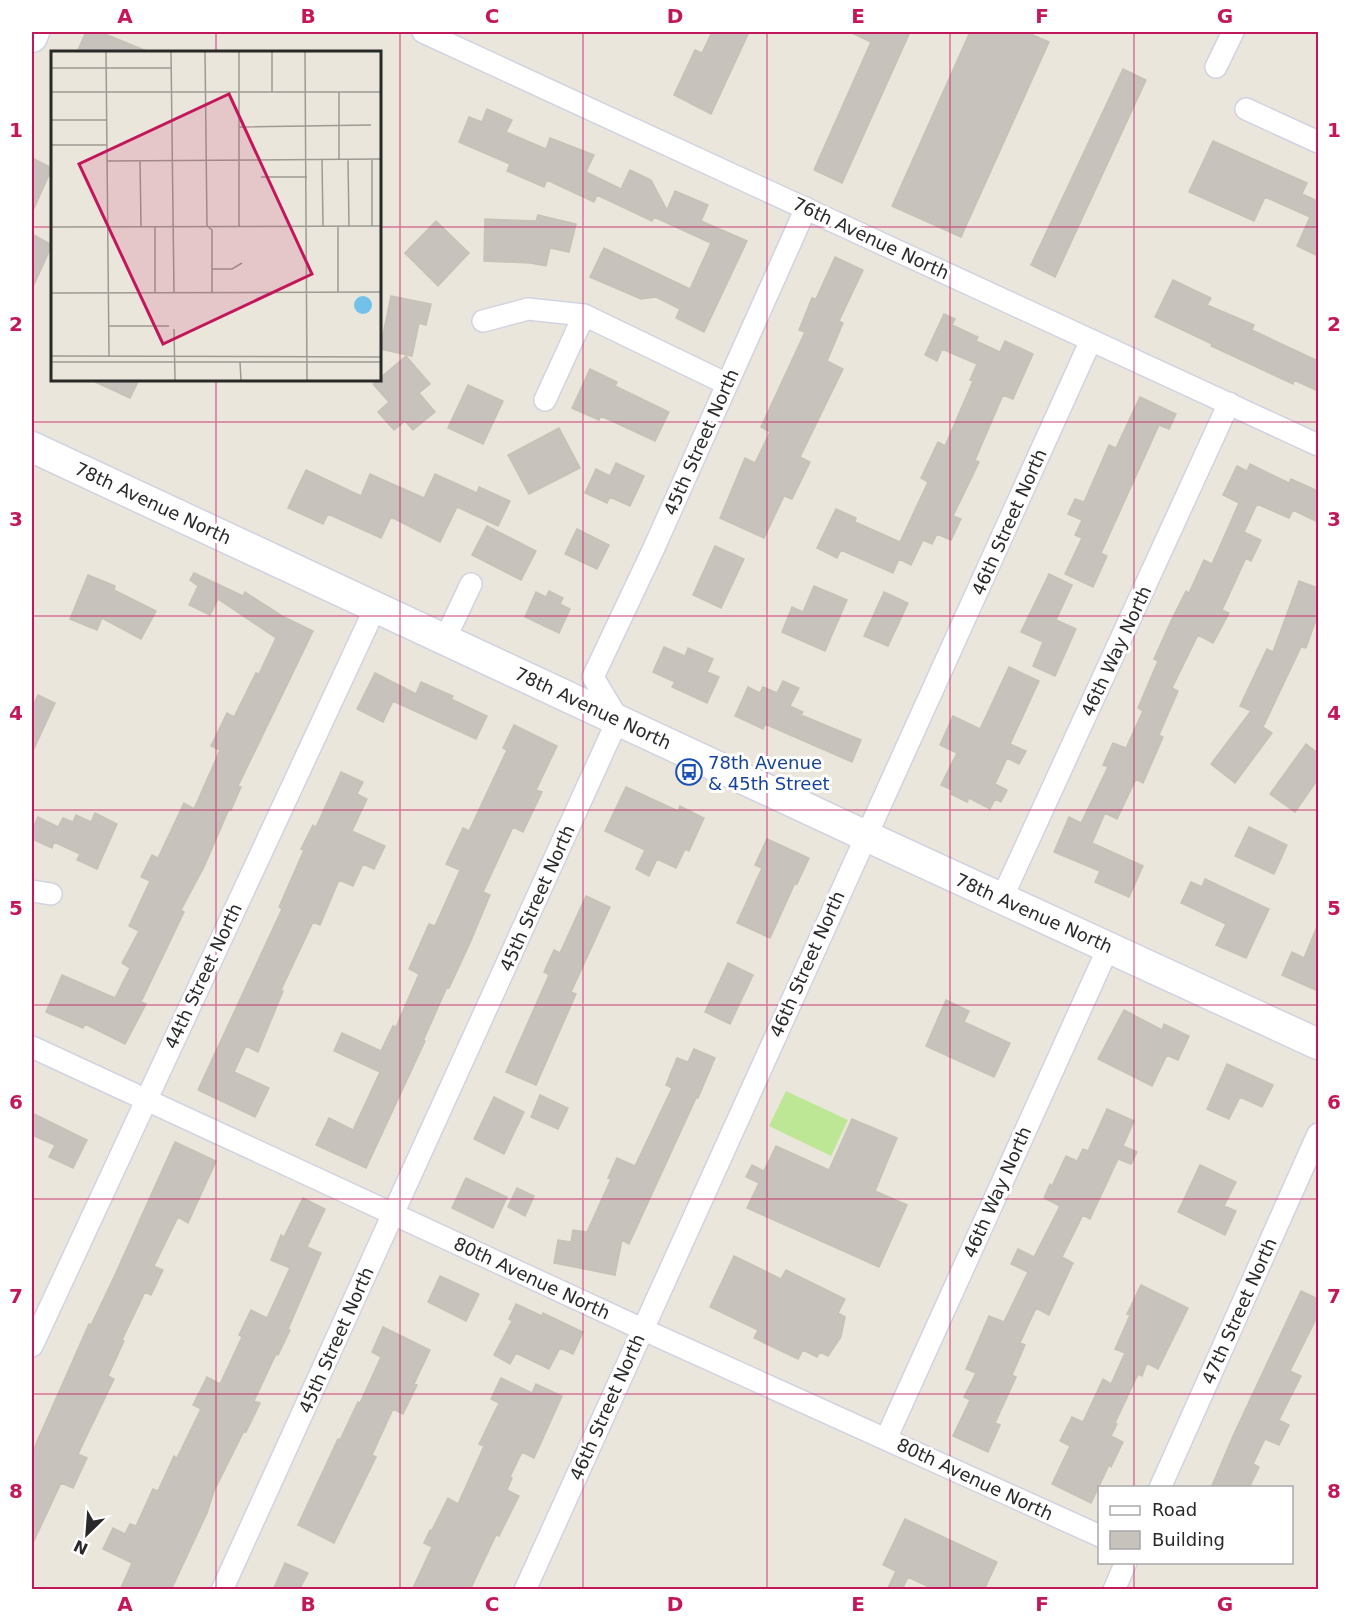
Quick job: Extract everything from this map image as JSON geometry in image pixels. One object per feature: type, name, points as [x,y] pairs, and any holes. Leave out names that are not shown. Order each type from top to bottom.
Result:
[{"type":"street","points":[[32,37],[34,32]]},
{"type":"street","name":"76th Avenue North","points":[[423,32],[1318,445]]},
{"type":"street","points":[[1216,67],[1233,32]]},
{"type":"street","points":[[1246,108],[1318,142]]},
{"type":"street","name":"45th Street North","points":[[222,1590],[618,719],[593,677],[806,208]]},
{"type":"street","points":[[483,321],[528,309],[584,315],[727,384]]},
{"type":"street","points":[[545,400],[584,315]]},
{"type":"street","name":"46th Street North","points":[[525,1590],[1091,340]]},
{"type":"street","name":"46th Way North","points":[[1002,898],[1229,404]]},
{"type":"street","name":"78th Avenue North","points":[[32,447],[1318,1044]]},
{"type":"street","points":[[445,639],[471,584]]},
{"type":"street","name":"44th Street North","points":[[32,1345],[376,606]]},
{"type":"street","name":"46th Way North","points":[[886,1439],[1108,946]]},
{"type":"street","name":"80th Avenue North","points":[[32,1047],[642,1329],[1098,1535]]},
{"type":"street","name":"47th Street North","points":[[1161,1486],[1318,1134]]},
{"type":"street","points":[[1114,1590],[1126,1564]]},
{"type":"green space","points":[[786,1091],[848,1120],[831,1156],[769,1126]]},
{"type":"building","points":[[86,32],[100,32],[147,51],[77,51]]},
{"type":"building","points":[[712,32],[749,32],[711,114],[674,95],[695,50],[702,53]]},
{"type":"building","points":[[850,32],[910,32],[842,183],[814,170],[871,42]]},
{"type":"building","points":[[970,32],[1026,32],[1049,42],[961,237],[892,206]]},
{"type":"building","points":[[1123,69],[1146,80],[1055,277],[1031,265]]},
{"type":"building","points":[[487,109],[512,120],[506,132],[546,149],[550,138],[594,155],[586,172],[621,189],[630,170],[651,180],[667,210],[675,191],[708,205],[701,221],[747,241],[704,332],[676,318],[680,309],[656,297],[641,299],[590,277],[604,248],[690,289],[711,243],[654,217],[652,221],[597,195],[594,202],[547,180],[544,187],[507,171],[510,164],[459,142],[469,117],[482,122]]},
{"type":"building","points":[[1213,141],[1307,183],[1302,194],[1317,201],[1318,198],[1318,256],[1297,246],[1310,217],[1265,197],[1254,221],[1189,192]]},
{"type":"building","points":[[32,158],[51,168],[51,170],[32,213]]},
{"type":"building","points":[[538,215],[576,224],[569,252],[550,248],[546,266],[484,261],[485,219],[536,221]]},
{"type":"building","points":[[436,221],[469,253],[438,286],[405,253]]},
{"type":"building","points":[[32,234],[51,244],[51,247],[32,289]]},
{"type":"building","points":[[835,257],[863,270],[839,321],[843,323],[827,361],[843,369],[800,457],[810,462],[792,499],[784,496],[764,538],[720,518],[745,458],[755,463],[770,432],[761,427],[805,332],[799,330],[812,298],[816,299]]},
{"type":"building","points":[[1173,280],[1211,298],[1207,305],[1254,325],[1252,330],[1318,361],[1318,391],[1294,380],[1293,384],[1155,317]]},
{"type":"building","points":[[391,296],[431,304],[426,325],[419,323],[412,356],[381,349]]},
{"type":"building","points":[[944,314],[955,319],[952,325],[978,337],[976,341],[1000,352],[1005,341],[1033,354],[1013,399],[1003,395],[975,460],[979,462],[953,516],[961,519],[951,540],[937,534],[932,544],[923,540],[911,565],[899,559],[893,573],[841,550],[837,558],[817,548],[836,509],[856,518],[855,522],[900,542],[928,482],[921,478],[938,442],[945,446],[973,381],[970,380],[977,364],[942,349],[937,361],[925,355]]},
{"type":"building","points":[[406,356],[430,384],[419,393],[435,412],[413,430],[405,421],[394,430],[378,412],[389,402],[373,384],[381,381],[381,377]]},
{"type":"building","points":[[590,369],[617,382],[615,386],[669,412],[655,441],[601,416],[599,420],[572,408]]},
{"type":"building","points":[[93,381],[138,381],[130,398]]},
{"type":"building","points":[[468,385],[503,401],[483,444],[448,428]]},
{"type":"building","points":[[1140,397],[1176,414],[1169,429],[1159,425],[1101,553],[1107,556],[1093,587],[1065,574],[1082,538],[1075,535],[1082,520],[1068,514],[1075,499],[1084,502],[1109,445],[1116,448]]},
{"type":"building","points":[[559,428],[580,468],[529,494],[508,455]]},
{"type":"building","points":[[616,463],[644,476],[630,506],[610,497],[607,503],[585,493],[596,469],[610,476]]},
{"type":"building","points":[[1250,464],[1289,483],[1291,479],[1318,491],[1318,522],[1293,510],[1289,518],[1257,504],[1244,532],[1261,540],[1251,561],[1246,558],[1222,610],[1229,613],[1213,643],[1198,635],[1172,688],[1178,691],[1159,735],[1163,737],[1143,783],[1136,779],[1117,819],[1105,813],[1092,843],[1143,866],[1129,897],[1095,882],[1100,871],[1054,852],[1069,817],[1081,823],[1108,767],[1103,765],[1113,743],[1126,748],[1143,711],[1138,708],[1158,661],[1154,659],[1171,621],[1186,591],[1189,593],[1204,560],[1212,564],[1239,503],[1223,495],[1237,466],[1247,471]]},
{"type":"building","points":[[306,470],[361,496],[370,474],[424,498],[435,474],[477,493],[479,487],[510,501],[498,526],[457,507],[440,542],[391,517],[381,538],[328,514],[323,524],[288,508]]},
{"type":"building","points":[[487,526],[536,551],[521,580],[472,555]]},
{"type":"building","points":[[577,529],[609,545],[597,569],[565,554]]},
{"type":"building","points":[[715,546],[744,559],[721,608],[693,595]]},
{"type":"building","points":[[194,573],[243,596],[245,592],[282,616],[313,631],[238,786],[241,787],[231,810],[229,809],[204,867],[181,910],[184,912],[141,1002],[146,1004],[125,1044],[85,1024],[83,1028],[46,1012],[62,975],[115,998],[130,968],[122,963],[139,931],[129,926],[150,881],[141,877],[152,855],[158,858],[184,803],[194,809],[220,750],[211,746],[227,713],[234,717],[256,673],[259,674],[276,638],[218,599],[210,615],[189,605],[198,586],[190,580]]},
{"type":"building","points":[[1049,574],[1072,585],[1056,620],[1076,629],[1055,676],[1033,666],[1043,642],[1021,632]]},
{"type":"building","points":[[88,575],[115,586],[114,590],[156,611],[141,639],[102,618],[97,630],[70,619]]},
{"type":"building","points":[[1299,581],[1318,588],[1318,614],[1306,648],[1301,647],[1263,727],[1272,733],[1235,783],[1211,764],[1251,711],[1240,706],[1267,649],[1273,652]]},
{"type":"building","points":[[814,586],[847,600],[825,651],[782,632],[792,607],[803,612]]},
{"type":"building","points":[[549,591],[563,598],[560,604],[570,609],[559,633],[525,617],[536,592],[546,597]]},
{"type":"building","points":[[884,592],[908,603],[888,646],[864,636]]},
{"type":"building","points":[[664,647],[685,656],[688,648],[713,659],[707,672],[719,677],[707,703],[672,687],[675,682],[653,672]]},
{"type":"building","points":[[1009,667],[1039,681],[1010,744],[1026,751],[1019,764],[1007,758],[995,784],[1007,790],[1001,802],[995,799],[990,809],[969,798],[967,802],[951,794],[952,790],[941,785],[957,753],[940,745],[953,716],[980,729]]},
{"type":"building","points":[[375,673],[416,694],[421,682],[453,696],[451,699],[487,716],[476,739],[393,701],[383,722],[357,709]]},
{"type":"building","points":[[783,681],[799,688],[790,706],[803,712],[801,715],[861,740],[852,762],[765,724],[763,729],[735,716],[748,687],[760,693],[763,687],[777,693]]},
{"type":"building","points":[[38,695],[55,703],[32,753],[32,708]]},
{"type":"building","points":[[514,725],[557,746],[536,790],[542,792],[523,832],[513,827],[483,892],[490,895],[470,943],[449,988],[447,987],[423,1041],[425,1041],[366,1168],[316,1145],[329,1118],[353,1130],[380,1072],[334,1051],[342,1033],[381,1051],[393,1026],[396,1027],[419,974],[409,969],[429,924],[435,926],[460,870],[446,864],[463,828],[469,831],[507,750],[503,748]]},
{"type":"building","points":[[1306,744],[1318,753],[1318,779],[1295,812],[1270,794]]},
{"type":"building","points":[[341,772],[363,782],[357,794],[367,799],[352,831],[385,846],[374,869],[363,864],[353,886],[339,880],[320,925],[313,922],[281,990],[283,991],[258,1052],[246,1046],[234,1072],[269,1088],[255,1117],[198,1090],[282,909],[279,907],[304,850],[301,849],[313,825],[316,827]]},
{"type":"building","points":[[626,787],[678,811],[680,806],[704,818],[689,851],[685,849],[676,868],[657,859],[649,876],[636,869],[645,850],[605,831]]},
{"type":"building","points":[[95,813],[117,824],[97,869],[77,860],[80,854],[54,842],[52,848],[32,839],[32,830],[38,817],[58,827],[63,818],[73,822],[76,815],[91,822]]},
{"type":"building","points":[[1249,827],[1287,845],[1274,874],[1235,856]]},
{"type":"building","points":[[767,839],[809,858],[770,938],[737,923],[762,868],[755,865]]},
{"type":"building","points":[[1205,879],[1269,909],[1246,958],[1216,945],[1226,924],[1181,903],[1191,882],[1202,887]]},
{"type":"building","points":[[586,896],[610,907],[571,992],[576,994],[536,1085],[506,1072],[549,975],[544,972],[554,950],[560,953]]},
{"type":"building","points":[[1318,924],[1318,991],[1282,975],[1292,952],[1304,958]]},
{"type":"building","points":[[728,963],[753,975],[730,1024],[705,1012]]},
{"type":"building","points":[[946,1000],[969,1011],[964,1022],[1010,1043],[994,1077],[926,1046]]},
{"type":"building","points":[[1124,1010],[1162,1030],[1164,1024],[1189,1036],[1178,1060],[1167,1055],[1152,1086],[1098,1059]]},
{"type":"building","points":[[694,1049],[715,1058],[629,1244],[622,1240],[615,1275],[554,1263],[558,1240],[571,1242],[573,1230],[587,1232],[611,1179],[608,1178],[617,1158],[635,1166],[672,1088],[666,1085],[677,1058],[688,1062]]},
{"type":"building","points":[[1227,1064],[1273,1085],[1262,1107],[1240,1097],[1229,1119],[1207,1109]]},
{"type":"building","points":[[540,1095],[568,1108],[558,1129],[531,1117]]},
{"type":"building","points":[[494,1097],[524,1112],[504,1154],[474,1139]]},
{"type":"building","points":[[1107,1109],[1134,1121],[1123,1146],[1137,1152],[1131,1164],[1118,1159],[1090,1219],[1083,1215],[1062,1257],[1073,1263],[1049,1315],[1036,1308],[1020,1343],[1025,1345],[1012,1375],[1016,1377],[995,1423],[1000,1425],[988,1452],[953,1436],[970,1400],[964,1397],[976,1373],[966,1369],[989,1316],[1004,1322],[1028,1272],[1011,1264],[1018,1249],[1034,1257],[1060,1206],[1044,1198],[1050,1184],[1052,1186],[1066,1156],[1077,1161],[1083,1149],[1088,1151]]},
{"type":"building","points":[[32,1113],[87,1140],[73,1168],[49,1157],[55,1145],[32,1135]]},
{"type":"building","points":[[852,1119],[897,1138],[875,1191],[907,1205],[879,1267],[747,1208],[759,1183],[746,1177],[752,1165],[764,1171],[776,1146],[829,1170]]},
{"type":"building","points":[[175,1142],[216,1161],[188,1223],[178,1217],[154,1266],[163,1270],[151,1295],[145,1292],[122,1340],[124,1341],[108,1376],[114,1379],[78,1454],[87,1458],[73,1488],[61,1483],[32,1545],[32,1453],[89,1324],[91,1325],[114,1277]]},
{"type":"building","points":[[1200,1165],[1236,1182],[1224,1206],[1236,1211],[1225,1235],[1178,1212]]},
{"type":"building","points":[[466,1178],[507,1197],[493,1228],[452,1208]]},
{"type":"building","points":[[517,1188],[534,1196],[525,1216],[508,1207]]},
{"type":"building","points":[[303,1198],[325,1209],[307,1247],[321,1253],[288,1329],[290,1330],[254,1401],[260,1403],[214,1491],[207,1513],[171,1590],[120,1590],[132,1563],[103,1549],[113,1528],[125,1534],[130,1524],[136,1526],[153,1489],[158,1491],[174,1456],[177,1458],[201,1409],[193,1405],[207,1377],[220,1384],[242,1337],[239,1335],[251,1310],[267,1318],[290,1268],[271,1260],[281,1235],[284,1237]]},
{"type":"building","points":[[734,1256],[781,1279],[786,1270],[845,1299],[838,1313],[845,1317],[841,1337],[828,1356],[820,1352],[817,1357],[803,1350],[798,1359],[754,1338],[758,1330],[710,1307]]},
{"type":"building","points":[[440,1276],[479,1294],[466,1321],[428,1302]]},
{"type":"building","points":[[1141,1285],[1188,1308],[1158,1369],[1147,1363],[1142,1376],[1138,1374],[1111,1436],[1123,1442],[1091,1503],[1052,1484],[1070,1446],[1060,1441],[1072,1417],[1083,1422],[1103,1379],[1111,1384],[1125,1353],[1115,1349],[1130,1315],[1127,1314]]},
{"type":"building","points":[[1301,1291],[1318,1299],[1318,1315],[1290,1371],[1301,1376],[1279,1420],[1289,1425],[1279,1445],[1265,1439],[1253,1464],[1259,1467],[1250,1486],[1212,1486]]},
{"type":"building","points":[[516,1304],[542,1316],[543,1313],[583,1332],[573,1354],[560,1348],[549,1369],[516,1353],[510,1364],[494,1355],[512,1321],[509,1319]]},
{"type":"building","points":[[383,1327],[430,1350],[403,1414],[393,1409],[372,1455],[376,1457],[334,1543],[298,1525],[338,1439],[340,1440],[358,1402],[360,1403],[381,1357],[372,1352]]},
{"type":"building","points":[[501,1378],[532,1393],[536,1384],[562,1396],[534,1458],[522,1452],[510,1477],[512,1478],[507,1490],[519,1496],[499,1536],[496,1535],[470,1590],[412,1590],[432,1547],[424,1543],[430,1530],[448,1498],[458,1504],[484,1446],[479,1444],[499,1403],[491,1399]]},
{"type":"building","points":[[905,1519],[997,1562],[984,1590],[935,1590],[908,1577],[902,1590],[887,1590],[896,1571],[883,1565]]},
{"type":"building","points":[[285,1563],[308,1573],[299,1590],[273,1590]]},
{"type":"place","name":"78th Avenue & 45th Street","points":[[689,772]]}]
